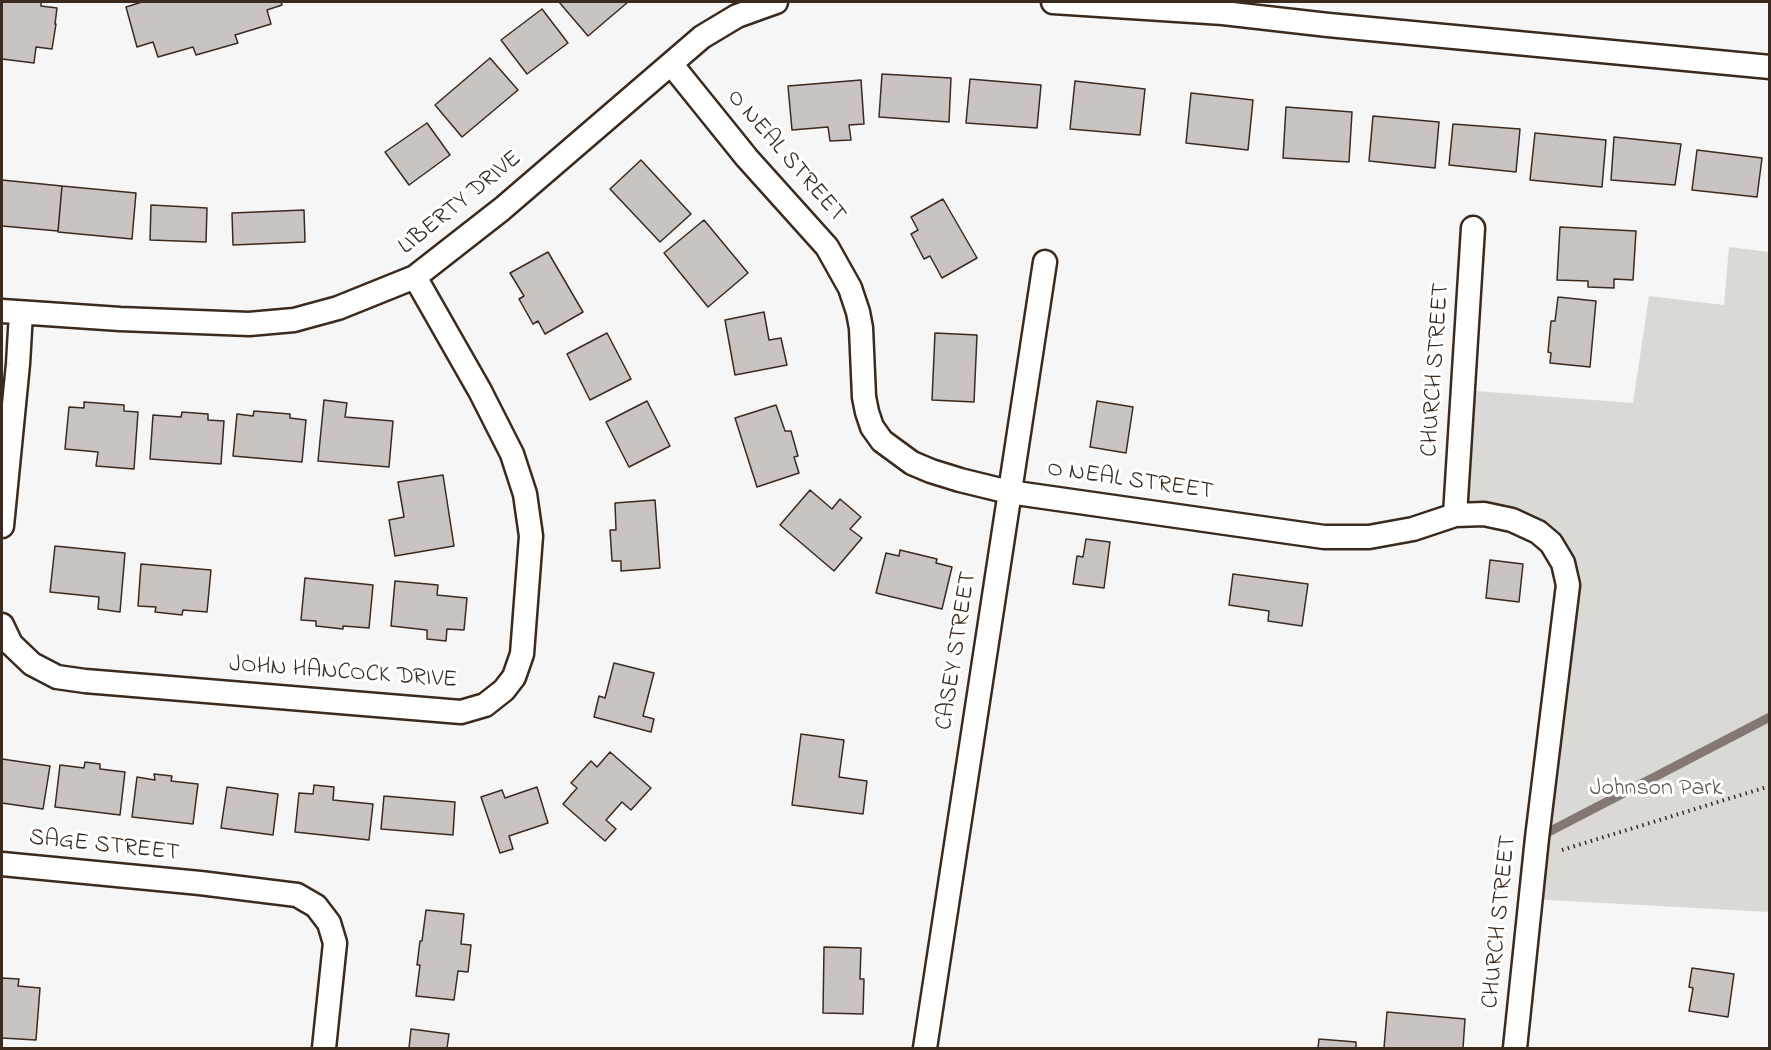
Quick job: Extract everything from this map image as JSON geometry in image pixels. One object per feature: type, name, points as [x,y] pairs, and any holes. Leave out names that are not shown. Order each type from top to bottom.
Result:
[{"type":"street","name":"LIBERTY DRIVE","points":[[11,312],[249,324],[294,320],[338,308],[415,277],[502,210],[702,37],[737,16],[776,2]]},
{"type":"street","points":[[1053,2],[1223,7],[1328,25],[1770,67]]},
{"type":"street","name":"O NEAL STREET","points":[[672,65],[747,158],[819,236],[834,259],[850,288],[858,312],[861,328],[864,397],[872,427],[882,441],[912,463],[931,471],[1009,492],[1324,537],[1369,537],[1413,529],[1455,515],[1484,514],[1512,520],[1538,532],[1551,543],[1563,563],[1568,585],[1542,802]]},
{"type":"street","name":"CHURCH STREET","points":[[1455,515],[1473,228]]},
{"type":"street","name":"CASEY STREET","points":[[925,1048],[1045,262]]},
{"type":"street","name":"JOHN HANCOCK DRIVE","points":[[2,626],[11,644],[32,664],[57,677],[85,681],[461,712],[485,705],[504,690],[514,677],[522,654],[531,536],[525,494],[507,444],[480,391],[415,277]]},
{"type":"street","points":[[2,526],[18,364],[11,312]]},
{"type":"street","name":"CHURCH STREET","points":[[1515,1048],[1542,802]]},
{"type":"street","name":"SAGE STREET","points":[[2,864],[297,895],[316,906],[329,923],[335,943],[324,1048]]},
{"type":"path","points":[[1535,858],[1770,786]]},
{"type":"green space","name":"Johnson Park","points":[[1729,247],[1769,252],[1769,912],[1531,899],[1568,585],[1538,532],[1455,515],[1463,390],[1633,403],[1649,296],[1724,305]]},
{"type":"building","points":[[2,2],[41,2],[41,6],[57,8],[52,49],[36,47],[34,63],[2,59]]},
{"type":"building","points":[[142,2],[281,2],[282,5],[267,10],[271,24],[235,35],[238,43],[196,55],[193,47],[158,57],[153,42],[137,47],[126,7]]},
{"type":"building","points":[[559,2],[628,2],[588,36]]},
{"type":"building","points":[[542,9],[568,43],[527,74],[501,40]]},
{"type":"building","points":[[490,58],[518,90],[462,137],[435,105]]},
{"type":"building","points":[[882,74],[951,78],[949,122],[879,117]]},
{"type":"building","points":[[970,79],[1041,85],[1037,128],[966,123]]},
{"type":"building","points":[[861,80],[864,124],[849,125],[851,140],[830,141],[828,127],[792,130],[788,86]]},
{"type":"building","points":[[1075,81],[1145,89],[1140,135],[1070,129]]},
{"type":"building","points":[[1191,93],[1253,100],[1248,150],[1186,143]]},
{"type":"building","points":[[1286,107],[1352,112],[1349,162],[1283,158]]},
{"type":"building","points":[[1373,116],[1439,122],[1435,168],[1369,161]]},
{"type":"building","points":[[427,123],[450,155],[409,185],[385,152]]},
{"type":"building","points":[[1453,124],[1520,129],[1516,172],[1449,165]]},
{"type":"building","points":[[1535,133],[1606,140],[1602,187],[1530,180]]},
{"type":"building","points":[[1614,137],[1681,144],[1675,185],[1611,180]]},
{"type":"building","points":[[1697,150],[1762,158],[1757,197],[1692,190]]},
{"type":"building","points":[[641,160],[691,214],[660,242],[610,189]]},
{"type":"building","points":[[2,180],[62,186],[58,231],[2,226]]},
{"type":"building","points":[[62,186],[136,193],[132,239],[58,232]]},
{"type":"building","points":[[943,199],[977,258],[942,278],[930,256],[924,259],[911,234],[918,230],[911,217]]},
{"type":"building","points":[[151,205],[207,208],[206,242],[150,240]]},
{"type":"building","points":[[304,210],[305,242],[233,245],[232,213]]},
{"type":"building","points":[[704,220],[748,273],[708,307],[664,253]]},
{"type":"building","points":[[1560,227],[1636,231],[1633,280],[1614,279],[1614,288],[1588,287],[1588,281],[1557,280]]},
{"type":"building","points":[[548,252],[583,312],[545,334],[538,321],[533,324],[519,299],[524,296],[510,273]]},
{"type":"building","points":[[1558,297],[1596,301],[1590,367],[1550,363],[1551,353],[1548,352],[1551,321],[1555,321]]},
{"type":"building","points":[[764,312],[769,340],[781,338],[787,365],[735,375],[725,320]]},
{"type":"building","points":[[607,333],[631,379],[590,400],[567,354]]},
{"type":"building","points":[[935,333],[977,335],[974,402],[932,400]]},
{"type":"building","points":[[324,400],[347,403],[345,417],[393,421],[389,467],[318,461]]},
{"type":"building","points":[[647,401],[670,446],[629,467],[606,422]]},
{"type":"building","points":[[1097,401],[1133,407],[1126,453],[1090,447]]},
{"type":"building","points":[[84,402],[124,405],[124,411],[138,412],[134,469],[96,466],[98,452],[65,449],[69,407],[84,408]]},
{"type":"building","points":[[776,405],[785,431],[791,431],[798,456],[794,457],[799,473],[757,487],[735,418]]},
{"type":"building","points":[[254,411],[290,414],[290,418],[306,420],[302,462],[233,456],[237,414],[253,416]]},
{"type":"building","points":[[182,412],[208,414],[208,420],[224,421],[221,464],[150,459],[153,415],[181,417]]},
{"type":"building","points":[[443,475],[454,546],[395,556],[389,520],[404,517],[398,482]]},
{"type":"building","points":[[810,490],[832,509],[840,499],[861,517],[850,529],[862,538],[834,571],[780,525]]},
{"type":"building","points":[[655,500],[660,568],[621,571],[621,561],[612,561],[610,530],[616,530],[615,503]]},
{"type":"building","points":[[1086,539],[1110,542],[1104,588],[1073,584],[1077,556],[1083,557]]},
{"type":"building","points":[[55,546],[125,553],[120,612],[98,609],[99,597],[50,592]]},
{"type":"building","points":[[900,550],[937,559],[936,563],[952,567],[942,609],[876,593],[886,553],[899,556]]},
{"type":"building","points":[[1490,560],[1523,564],[1519,602],[1486,598]]},
{"type":"building","points":[[141,564],[211,570],[207,612],[183,610],[182,615],[155,612],[156,607],[138,606]]},
{"type":"building","points":[[1233,574],[1308,584],[1302,626],[1268,621],[1269,611],[1229,605]]},
{"type":"building","points":[[305,578],[373,585],[369,628],[343,626],[343,629],[316,626],[316,621],[301,620]]},
{"type":"building","points":[[395,581],[438,585],[437,595],[467,598],[464,630],[447,629],[446,641],[427,639],[427,630],[391,626]]},
{"type":"building","points":[[614,663],[654,673],[643,716],[654,719],[651,732],[594,717],[599,696],[605,698]]},
{"type":"building","points":[[801,734],[844,740],[839,777],[867,781],[863,814],[792,805]]},
{"type":"building","points":[[610,752],[651,788],[631,810],[622,802],[606,820],[616,829],[605,841],[563,804],[577,788],[571,783],[591,761],[597,767]]},
{"type":"building","points":[[2,759],[50,766],[43,809],[2,803]]},
{"type":"building","points":[[85,762],[100,764],[100,769],[125,772],[120,815],[55,807],[60,765],[84,768]]},
{"type":"building","points":[[154,774],[172,776],[171,781],[198,784],[193,824],[132,817],[137,777],[155,780]]},
{"type":"building","points":[[314,785],[334,787],[333,800],[373,804],[369,840],[295,832],[299,793],[313,794]]},
{"type":"building","points":[[227,787],[278,794],[273,835],[221,828]]},
{"type":"building","points":[[537,787],[548,823],[509,836],[513,849],[500,853],[481,797],[502,790],[505,798]]},
{"type":"building","points":[[384,796],[455,802],[453,835],[381,829]]},
{"type":"building","points":[[426,910],[464,914],[461,944],[471,945],[468,972],[458,971],[454,1000],[416,996],[420,965],[417,965]]},
{"type":"building","points":[[824,947],[861,948],[860,979],[864,979],[863,1014],[823,1013]]},
{"type":"building","points":[[1692,968],[1734,974],[1728,1017],[1689,1011],[1693,988],[1689,987]]},
{"type":"building","points":[[2,978],[19,979],[18,986],[40,988],[36,1040],[2,1038]]},
{"type":"building","points":[[1387,1012],[1465,1019],[1463,1048],[1384,1048]]},
{"type":"building","points":[[411,1029],[449,1034],[447,1048],[409,1048]]},
{"type":"building","points":[[1319,1039],[1356,1042],[1356,1048],[1318,1048]]},
{"type":"waterway","points":[[1539,837],[1770,717]]}]
